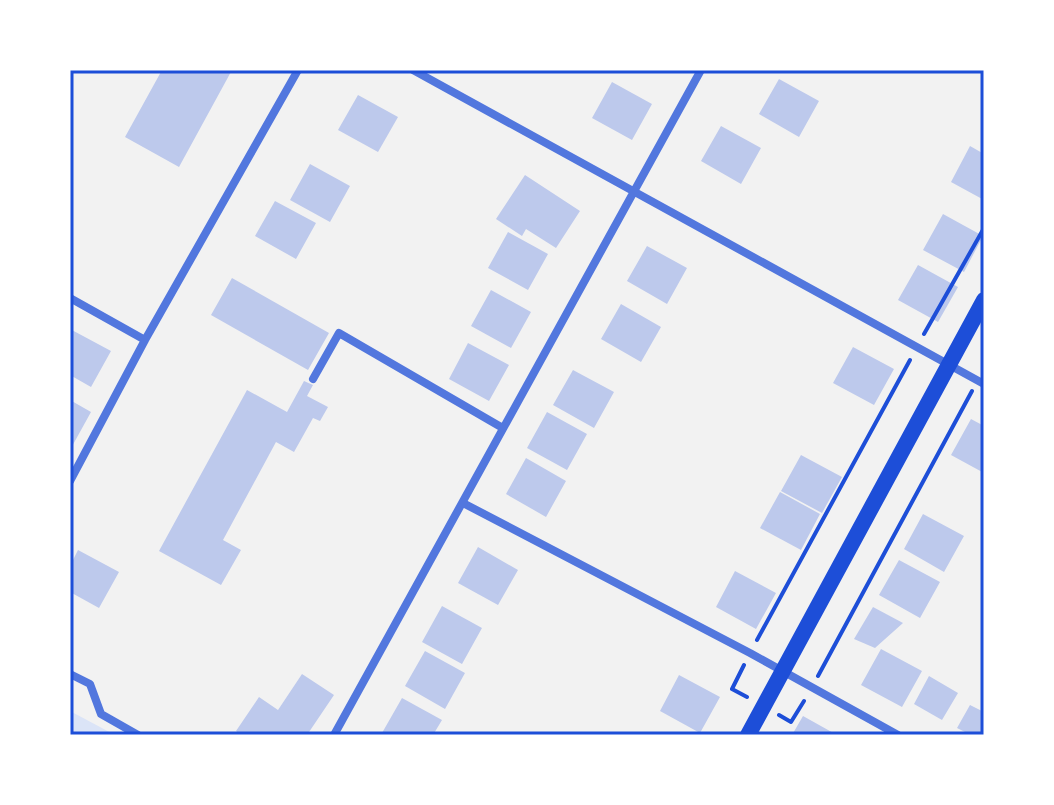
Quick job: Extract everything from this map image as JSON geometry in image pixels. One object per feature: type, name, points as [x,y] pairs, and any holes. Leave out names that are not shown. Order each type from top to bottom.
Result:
[{"type":"main road","points":[[748,735],[984,300]]},
{"type":"street","points":[[70,481],[145,340],[298,70]]},
{"type":"street","points":[[413,70],[980,382]]},
{"type":"street","points":[[334,735],[463,503],[501,427],[701,70]]},
{"type":"street","points":[[70,298],[145,340]]},
{"type":"street","points":[[313,379],[339,333],[501,427]]},
{"type":"street","points":[[463,503],[750,653],[898,735]]},
{"type":"street","points":[[70,674],[90,684],[101,714],[138,735]]},
{"type":"path","points":[[732,689],[984,228]]},
{"type":"path","points":[[791,722],[980,382]]},
{"type":"shaded area","points":[[70,711],[115,735],[70,735]]},
{"type":"building","points":[[162,70],[232,70],[179,167],[125,137]]},
{"type":"building","points":[[779,79],[819,101],[799,137],[759,114]]},
{"type":"building","points":[[612,82],[652,104],[632,140],[592,118]]},
{"type":"building","points":[[358,95],[398,117],[378,152],[338,130]]},
{"type":"building","points":[[721,126],[761,148],[741,184],[701,161]]},
{"type":"building","points":[[970,146],[984,154],[984,200],[951,182]]},
{"type":"building","points":[[310,164],[350,186],[330,222],[290,200]]},
{"type":"building","points":[[525,175],[580,211],[556,248],[526,229],[522,236],[496,219]]},
{"type":"building","points":[[275,201],[316,223],[296,259],[255,236]]},
{"type":"building","points":[[943,214],[983,236],[964,272],[923,250]]},
{"type":"building","points":[[508,232],[548,254],[528,290],[488,268]]},
{"type":"building","points":[[647,246],[687,268],[667,304],[627,281]]},
{"type":"building","points":[[918,265],[958,287],[938,322],[898,300]]},
{"type":"building","points":[[232,278],[329,333],[308,370],[211,315]]},
{"type":"building","points":[[491,290],[531,312],[511,348],[471,326]]},
{"type":"building","points":[[621,304],[661,327],[641,362],[601,339]]},
{"type":"building","points":[[70,329],[111,351],[91,387],[70,375]]},
{"type":"building","points":[[468,343],[509,365],[489,401],[449,379]]},
{"type":"building","points":[[853,347],[894,369],[874,405],[833,383]]},
{"type":"building","points":[[573,370],[614,392],[594,428],[553,405]]},
{"type":"building","points":[[304,381],[313,385],[307,396],[328,407],[320,421],[313,418],[294,452],[276,442],[223,540],[241,550],[221,585],[159,551],[247,390],[287,412]]},
{"type":"building","points":[[70,400],[91,412],[70,450]]},
{"type":"building","points":[[547,412],[587,434],[567,470],[527,448]]},
{"type":"building","points":[[971,419],[984,426],[984,473],[951,455]]},
{"type":"building","points":[[801,455],[842,477],[822,513],[781,491]]},
{"type":"building","points":[[526,458],[566,481],[546,517],[506,494]]},
{"type":"building","points":[[780,492],[820,514],[801,550],[760,528]]},
{"type":"building","points":[[923,514],[964,536],[944,572],[904,549]]},
{"type":"building","points":[[478,547],[518,570],[498,605],[458,583]]},
{"type":"building","points":[[78,550],[119,572],[99,608],[70,592],[70,566]]},
{"type":"building","points":[[899,560],[940,582],[920,618],[879,595]]},
{"type":"building","points":[[735,571],[776,593],[756,629],[716,607]]},
{"type":"building","points":[[442,606],[482,628],[462,664],[422,642]]},
{"type":"building","points":[[873,607],[903,623],[875,648],[854,639]]},
{"type":"building","points":[[881,649],[922,671],[902,707],[861,685]]},
{"type":"building","points":[[425,651],[465,673],[445,709],[405,686]]},
{"type":"building","points":[[302,674],[334,695],[307,735],[241,735],[236,731],[259,697],[278,710]]},
{"type":"building","points":[[679,675],[720,697],[700,733],[660,711]]},
{"type":"building","points":[[929,676],[958,693],[942,720],[914,704]]},
{"type":"building","points":[[402,698],[442,720],[433,735],[382,733]]},
{"type":"building","points":[[970,705],[984,712],[984,735],[971,735],[957,728]]},
{"type":"building","points":[[803,716],[837,735],[792,735]]}]
